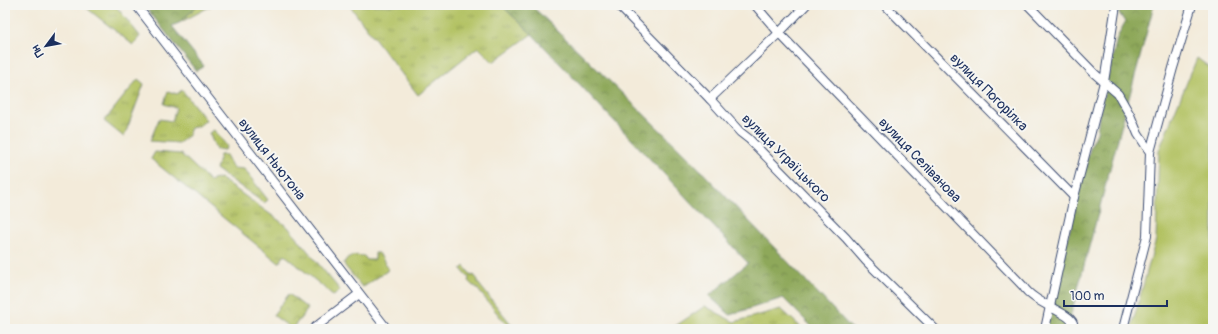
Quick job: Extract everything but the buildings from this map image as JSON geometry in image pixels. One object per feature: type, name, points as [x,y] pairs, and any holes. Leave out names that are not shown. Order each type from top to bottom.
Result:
[{"type":"street","name":"вулиця Ньютона","points":[[136,5],[387,329]]},
{"type":"street","name":"вулиця Уграїцького","points":[[618,5],[710,99],[740,132],[749,139],[846,238],[866,261],[935,329]]},
{"type":"street","name":"вулиця Селіванова","points":[[755,5],[779,33],[1023,286],[1026,291],[1042,303],[1069,317],[1073,326]]},
{"type":"street","points":[[710,99],[806,5]]},
{"type":"street","name":"вулиця Погорілка","points":[[885,5],[1074,197]]},
{"type":"street","points":[[1028,5],[1104,82],[1118,94],[1130,114],[1138,134],[1150,152]]},
{"type":"street","points":[[1044,329],[1074,197],[1104,82],[1116,5]]},
{"type":"street","points":[[1123,329],[1147,236],[1150,152],[1192,5]]},
{"type":"street","points":[[313,329],[360,294]]},
{"type":"green space","points":[[83,5],[115,5],[140,36],[133,45]]},
{"type":"green space","points":[[144,5],[198,5],[179,23],[172,26],[204,66],[196,71]]},
{"type":"green space","points":[[198,5],[213,5],[179,23]]},
{"type":"green space","points":[[349,5],[501,5],[532,34],[493,62],[478,47],[418,95]]},
{"type":"green space","points":[[501,5],[531,5],[688,157],[852,329],[814,329],[783,298],[730,315],[709,296],[748,263],[532,34]]},
{"type":"green space","points":[[1121,5],[1154,5],[1067,329],[1045,329],[1091,145],[1097,133],[1099,115],[1117,38],[1125,22],[1119,13]]},
{"type":"green space","points":[[1197,58],[1213,70],[1213,329],[1131,329],[1156,239],[1159,150]]},
{"type":"green space","points":[[138,79],[144,84],[124,137],[104,121]]},
{"type":"green space","points":[[182,90],[206,120],[199,126],[191,128],[187,137],[179,143],[150,141],[159,119],[172,121],[176,108],[164,104],[168,91],[177,94]]},
{"type":"green space","points":[[214,130],[227,146],[225,150],[216,149],[209,133]]},
{"type":"green space","points":[[155,152],[181,154],[210,181],[220,178],[288,227],[340,290],[334,296],[285,255],[279,263],[151,159]]},
{"type":"green space","points":[[220,155],[226,155],[233,168],[244,169],[268,200],[264,203],[216,169]]},
{"type":"green space","points":[[375,253],[379,253],[388,268],[387,271],[362,287],[344,263],[348,258],[355,255],[364,256],[367,260],[375,260]]},
{"type":"green space","points":[[464,266],[472,276],[474,275],[478,280],[478,283],[515,329],[510,329],[475,286],[468,281],[469,278],[461,269]]},
{"type":"green space","points":[[289,294],[308,309],[292,329],[273,315]]},
{"type":"green space","points":[[705,306],[734,322],[781,309],[803,329],[671,329]]}]
